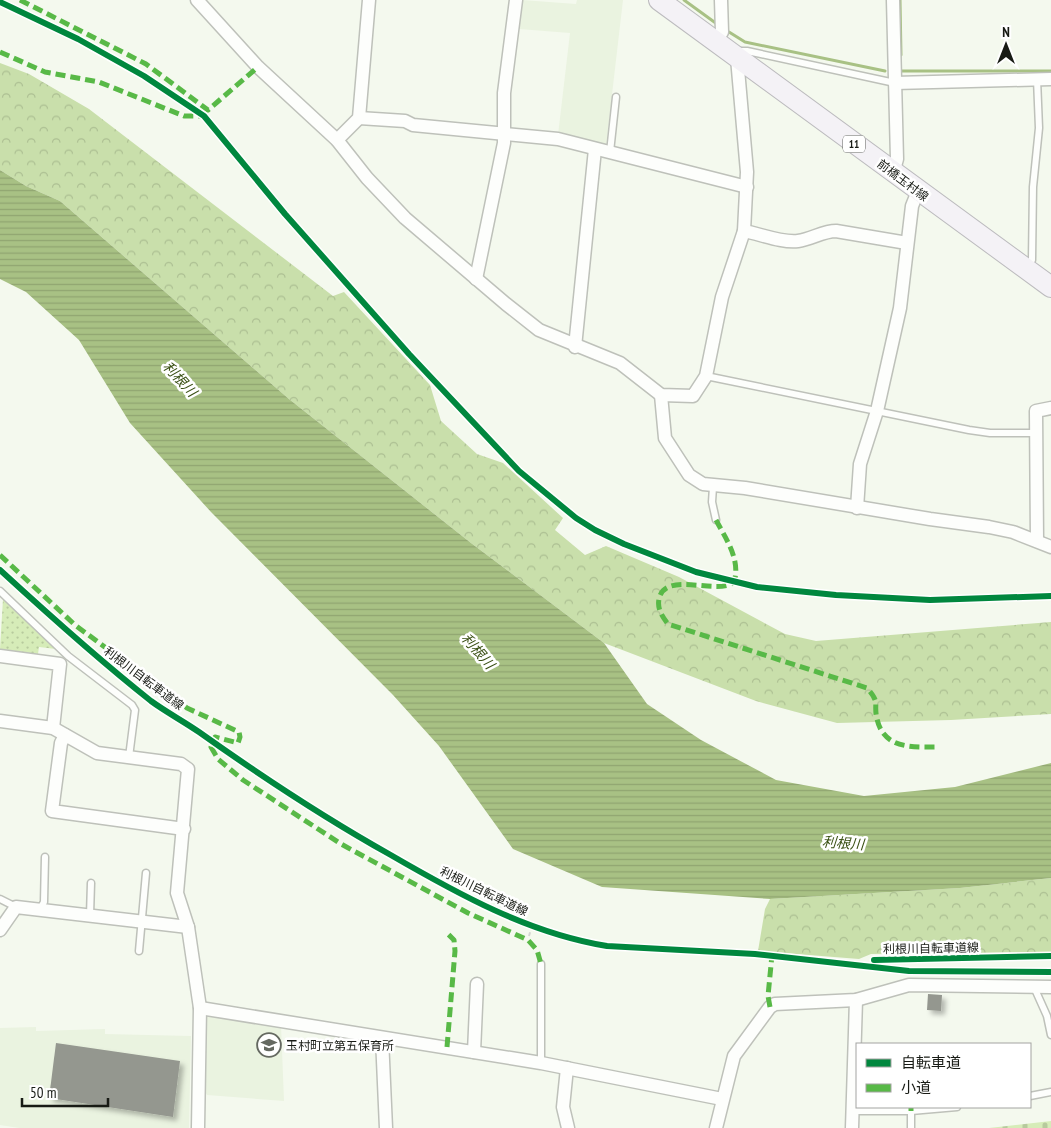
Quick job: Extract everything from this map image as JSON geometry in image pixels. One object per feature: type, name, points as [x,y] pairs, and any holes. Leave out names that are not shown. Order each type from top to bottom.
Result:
[{"type":"main road","name":"前橋玉村線","points":[[659,0],[918,192],[1026,270],[1049,282]]},
{"type":"street","points":[[197,0],[258,67],[337,140],[367,178],[405,218],[476,279],[539,330],[575,347],[620,363],[661,395],[693,396],[706,376],[722,297],[744,231],[747,187],[737,58]]},
{"type":"street","points":[[337,140],[358,118],[370,0]]},
{"type":"street","points":[[476,279],[504,132],[504,93],[516,0]]},
{"type":"street","points":[[716,42],[722,32],[721,0]]},
{"type":"street","points":[[893,0],[897,160],[893,173]]},
{"type":"street","points":[[895,83],[1051,79]]},
{"type":"street","points":[[358,118],[405,121],[412,125],[504,132],[558,139],[747,187]]},
{"type":"street","points":[[575,347],[595,149]]},
{"type":"street","points":[[857,508],[860,464],[878,411],[900,308],[913,199],[918,192]]},
{"type":"street","points":[[744,231],[790,241],[799,241],[828,231],[836,231],[907,243]]},
{"type":"street","points":[[661,395],[665,438],[688,475],[704,484],[713,487],[745,488],[857,508],[990,527],[1051,547]]},
{"type":"street","points":[[1037,541],[1036,412],[1051,408]]},
{"type":"street","points":[[0,656],[64,660],[53,728]]},
{"type":"street","points":[[0,721],[53,728],[97,753],[181,764],[188,769],[177,893],[188,927],[200,1008],[198,1128]]},
{"type":"street","points":[[65,736],[61,743],[52,811],[184,829]]},
{"type":"street","points":[[0,930],[16,907],[188,927]]},
{"type":"street","points":[[474,1052],[478,984]]},
{"type":"street","points":[[716,1128],[734,1056],[770,1007],[779,1002],[856,1000],[909,985],[1051,987]]},
{"type":"street","points":[[852,1128],[856,1000]]},
{"type":"street","points":[[200,1008],[541,1063],[722,1099]]},
{"type":"street","points":[[382,1038],[386,1128]]},
{"type":"street","points":[[567,1068],[563,1107],[568,1128]]},
{"type":"lane","points":[[737,58],[740,51],[743,51],[895,83]]},
{"type":"lane","points":[[1026,270],[1032,260],[1034,187],[1040,128],[1037,79]]},
{"type":"lane","points":[[610,152],[616,97]]},
{"type":"lane","points":[[706,376],[990,433],[1035,433]]},
{"type":"lane","points":[[713,487],[712,502],[716,520]]},
{"type":"lane","points":[[0,591],[64,660],[135,710],[129,757]]},
{"type":"lane","points":[[40,909],[44,902],[45,857]]},
{"type":"lane","points":[[139,950],[146,873]]},
{"type":"lane","points":[[90,915],[91,883]]},
{"type":"lane","points":[[0,899],[16,907]]},
{"type":"lane","points":[[541,964],[541,1063]]},
{"type":"lane","points":[[1034,988],[1046,1016],[1051,1035]]},
{"type":"lane","points":[[1031,1096],[1051,1092]]},
{"type":"lane","points":[[853,1111],[911,1111],[946,1108]]},
{"type":"lane","points":[[911,1111],[911,1128]]},
{"type":"path","points":[[529,936],[534,929]]},
{"type":"shaded area","points":[[522,0],[576,4],[577,0],[623,0],[606,146],[558,135],[570,33],[519,29]]},
{"type":"shaded area","points":[[208,1014],[281,1025],[284,1101],[207,1095],[203,1088],[202,1030]]},
{"type":"shaded area","points":[[36,1027],[36,1031],[105,1029],[105,1034],[191,1036],[189,1128],[19,1128],[0,1125],[0,1028]]},
{"type":"green space","points":[[0,63],[29,74],[89,109],[333,296],[344,292],[430,385],[441,421],[477,454],[503,463],[563,518],[555,530],[585,555],[606,546],[679,577],[785,634],[816,641],[1051,622],[1051,714],[951,720],[837,723],[756,701],[604,643],[471,543],[289,399],[60,201],[26,186],[0,170]]},
{"type":"green space","points":[[3,599],[56,649],[39,647],[38,654],[0,649]]},
{"type":"green space","points":[[1051,878],[1051,952],[871,954],[859,959],[758,951],[765,909],[770,899],[960,888]]},
{"type":"green space","points":[[1051,1121],[1051,1128],[989,1128]]},
{"type":"water","name":"利根川","points":[[0,170],[26,186],[60,201],[289,399],[471,543],[604,643],[647,704],[701,740],[776,780],[864,796],[955,787],[1051,763],[1051,878],[960,888],[770,899],[602,887],[513,849],[439,746],[393,695],[211,512],[130,423],[79,340],[26,292],[0,279]]},
{"type":"building","points":[[928,994],[942,995],[941,1011],[927,1010]]},
{"type":"building","points":[[56,1043],[180,1061],[173,1117],[49,1098]]},
{"type":"waterway","points":[[684,0],[717,24]]},
{"type":"waterway","points":[[900,0],[901,55]]},
{"type":"waterway","points":[[729,32],[745,42],[885,71]]},
{"type":"waterway","points":[[901,71],[1051,71]]},
{"type":"marked path","points":[[20,0],[146,64],[208,110],[258,67]]},
{"type":"marked path","points":[[0,52],[45,72],[99,82],[184,116],[201,116]]},
{"type":"marked path","points":[[716,520],[734,558],[736,566],[734,582],[726,586],[671,586],[663,591],[659,599],[659,609],[668,624],[867,688],[875,700],[877,719],[886,736],[901,745],[938,747]]},
{"type":"marked path","points":[[0,555],[75,625],[187,708],[239,732],[238,743],[215,737],[211,747],[218,759],[243,780],[341,844],[468,913],[528,940],[537,950],[541,964]]},
{"type":"marked path","points":[[447,1047],[455,951],[454,940],[448,934]]},
{"type":"marked path","points":[[770,1007],[768,996],[772,955]]},
{"type":"cycle path","points":[[0,2],[78,39],[144,76],[204,116],[285,214],[409,354],[519,471],[576,518],[595,530],[624,544],[696,572],[757,587],[836,595],[930,600],[1051,596]]},
{"type":"cycle path","name":"利根川自転車道線","points":[[0,570],[93,653],[157,705],[340,826],[467,897],[522,922],[549,932],[607,946],[755,954],[909,971],[1051,972]]},
{"type":"cycle path","name":"利根川自転車道線","points":[[874,960],[1051,956]]},
{"type":"place","name":"玉村町立第五保育所","points":[[269,1045]]}]
